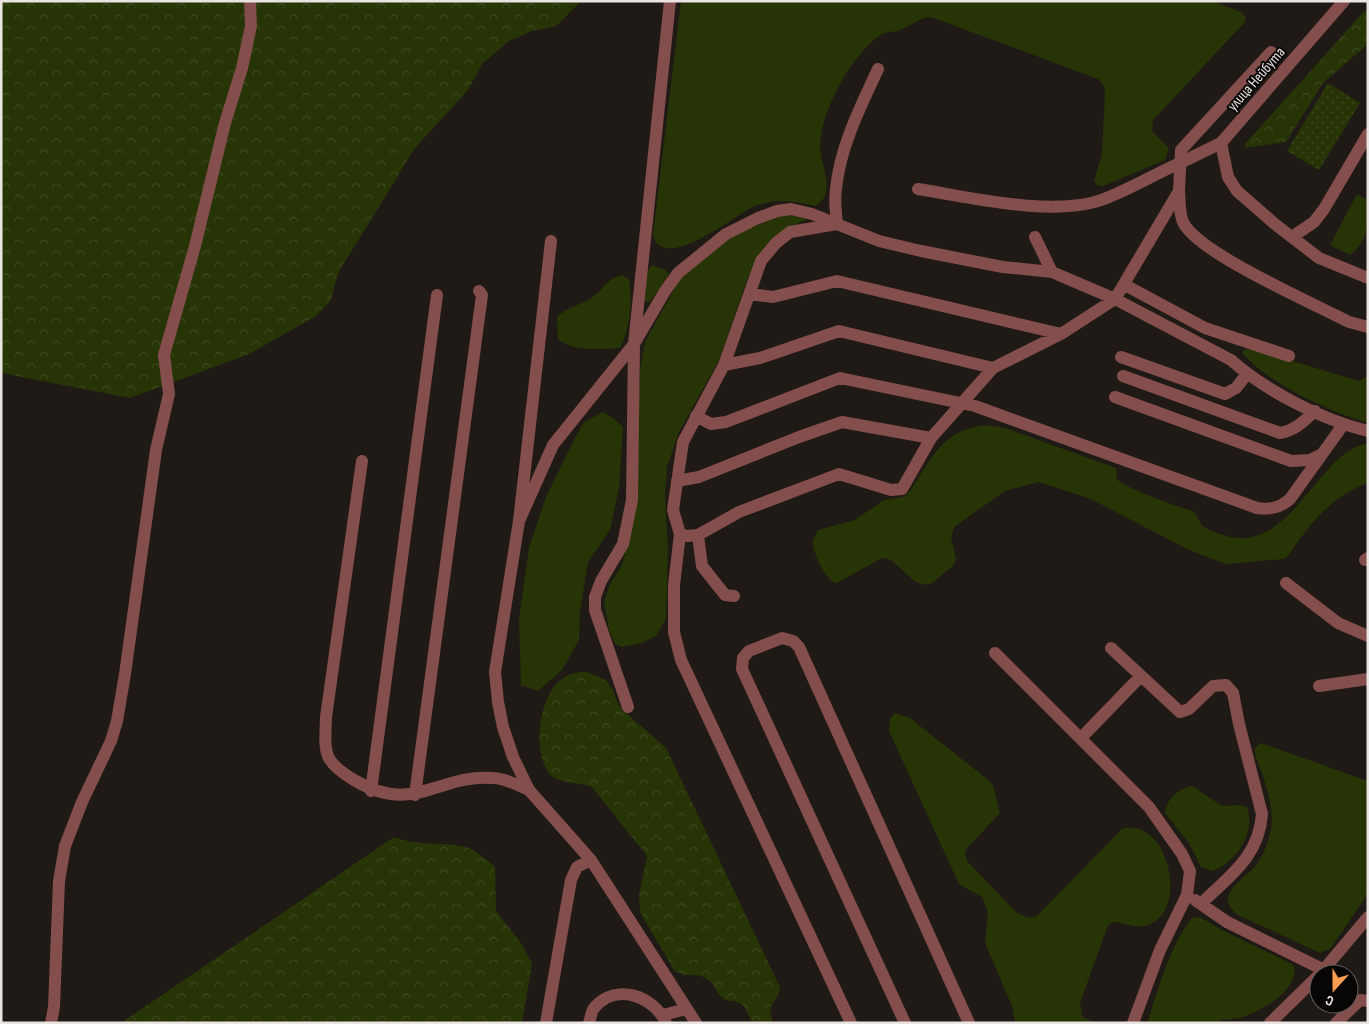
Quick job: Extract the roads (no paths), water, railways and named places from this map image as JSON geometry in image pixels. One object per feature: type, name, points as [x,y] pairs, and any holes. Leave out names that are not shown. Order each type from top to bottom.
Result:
[{"type":"street","points":[[50,1023],[54,1008],[58,881],[65,846],[82,802],[111,741],[116,721],[125,674],[156,450],[169,394],[164,355],[197,237],[225,123],[242,68],[251,26],[250,1]]},
{"type":"street","points":[[628,707],[612,666],[595,604],[601,580],[623,544],[632,500],[634,344],[670,1]]},
{"type":"street","name":"улица Нейбута","points":[[918,189],[1016,204],[1071,205],[1103,200],[1222,143],[1344,1]]},
{"type":"street","points":[[1270,52],[1186,142],[1181,150],[1179,191],[1180,214],[1183,223],[1201,242],[1244,268],[1349,322],[1368,327]]},
{"type":"street","points":[[836,224],[835,192],[844,153],[854,119],[878,69]]},
{"type":"street","points":[[1292,237],[1314,222],[1324,209],[1368,134]]},
{"type":"street","points":[[1222,143],[1228,177],[1237,191],[1319,258],[1368,278]]},
{"type":"street","points":[[680,534],[688,536],[698,535],[739,512],[839,474],[891,490],[902,489],[931,438],[993,368],[1061,334],[1115,299],[1179,191]]},
{"type":"street","points":[[518,521],[552,445],[634,344],[665,291],[678,273],[726,234],[758,218],[791,209],[812,214],[879,240],[921,251],[1003,267],[1052,272],[1115,299],[1231,360],[1247,374],[1315,411],[1343,425],[1368,431]]},
{"type":"street","points":[[836,224],[790,232],[776,243],[761,261],[724,366],[683,442],[673,510],[680,534],[674,585],[674,632],[681,660],[851,1023]]},
{"type":"street","points":[[1035,237],[1052,272]]},
{"type":"street","points":[[551,241],[518,521],[495,672],[503,727],[513,757],[530,790],[591,860],[696,1023]]},
{"type":"street","points":[[750,294],[772,296],[837,281],[1061,334]]},
{"type":"street","points":[[1125,285],[1205,328],[1289,356]]},
{"type":"street","points":[[415,795],[482,295],[479,291]]},
{"type":"street","points":[[371,791],[437,296]]},
{"type":"street","points":[[724,366],[760,358],[839,331],[993,368]]},
{"type":"street","points":[[1121,357],[1225,394],[1236,388],[1247,374]]},
{"type":"street","points":[[1123,376],[1280,433],[1290,431],[1300,425],[1315,411]]},
{"type":"street","points":[[696,416],[711,424],[726,422],[840,378],[961,403],[1257,508],[1268,509],[1282,506],[1325,453],[1343,425]]},
{"type":"street","points":[[1115,397],[1291,461],[1310,460],[1325,453]]},
{"type":"street","points":[[677,481],[699,477],[774,446],[842,422],[931,438]]},
{"type":"street","points":[[362,461],[326,717],[325,752],[335,769],[371,791],[392,795],[415,795],[464,779],[495,778],[530,790]]},
{"type":"street","points":[[698,535],[702,566],[725,595],[734,596]]},
{"type":"street","points":[[1286,583],[1338,623],[1368,636]]},
{"type":"street","points":[[905,1023],[742,668],[743,658],[749,651],[782,638],[793,641],[800,647],[969,1023]]},
{"type":"street","points":[[1110,648],[1180,712],[1189,709],[1213,686],[1226,685],[1233,693],[1262,814],[1261,828],[1250,855],[1201,904]]},
{"type":"street","points":[[995,653],[1149,807],[1171,837],[1190,871],[1187,895],[1160,950],[1132,1023]]},
{"type":"street","points":[[1082,738],[1140,677]]},
{"type":"street","points":[[1319,686],[1368,679]]},
{"type":"street","points":[[546,1023],[571,880],[576,868],[591,860]]},
{"type":"street","points":[[1187,895],[1227,922],[1309,966]]},
{"type":"street","points":[[1329,964],[1368,918]]},
{"type":"street","points":[[1270,1023],[1309,985]]},
{"type":"street","points":[[589,1023],[594,1008],[608,997],[623,994],[639,996],[652,1002],[665,1019],[686,1009]]},
{"type":"street","points":[[1336,1023],[1360,1000],[1368,1001]]}]
